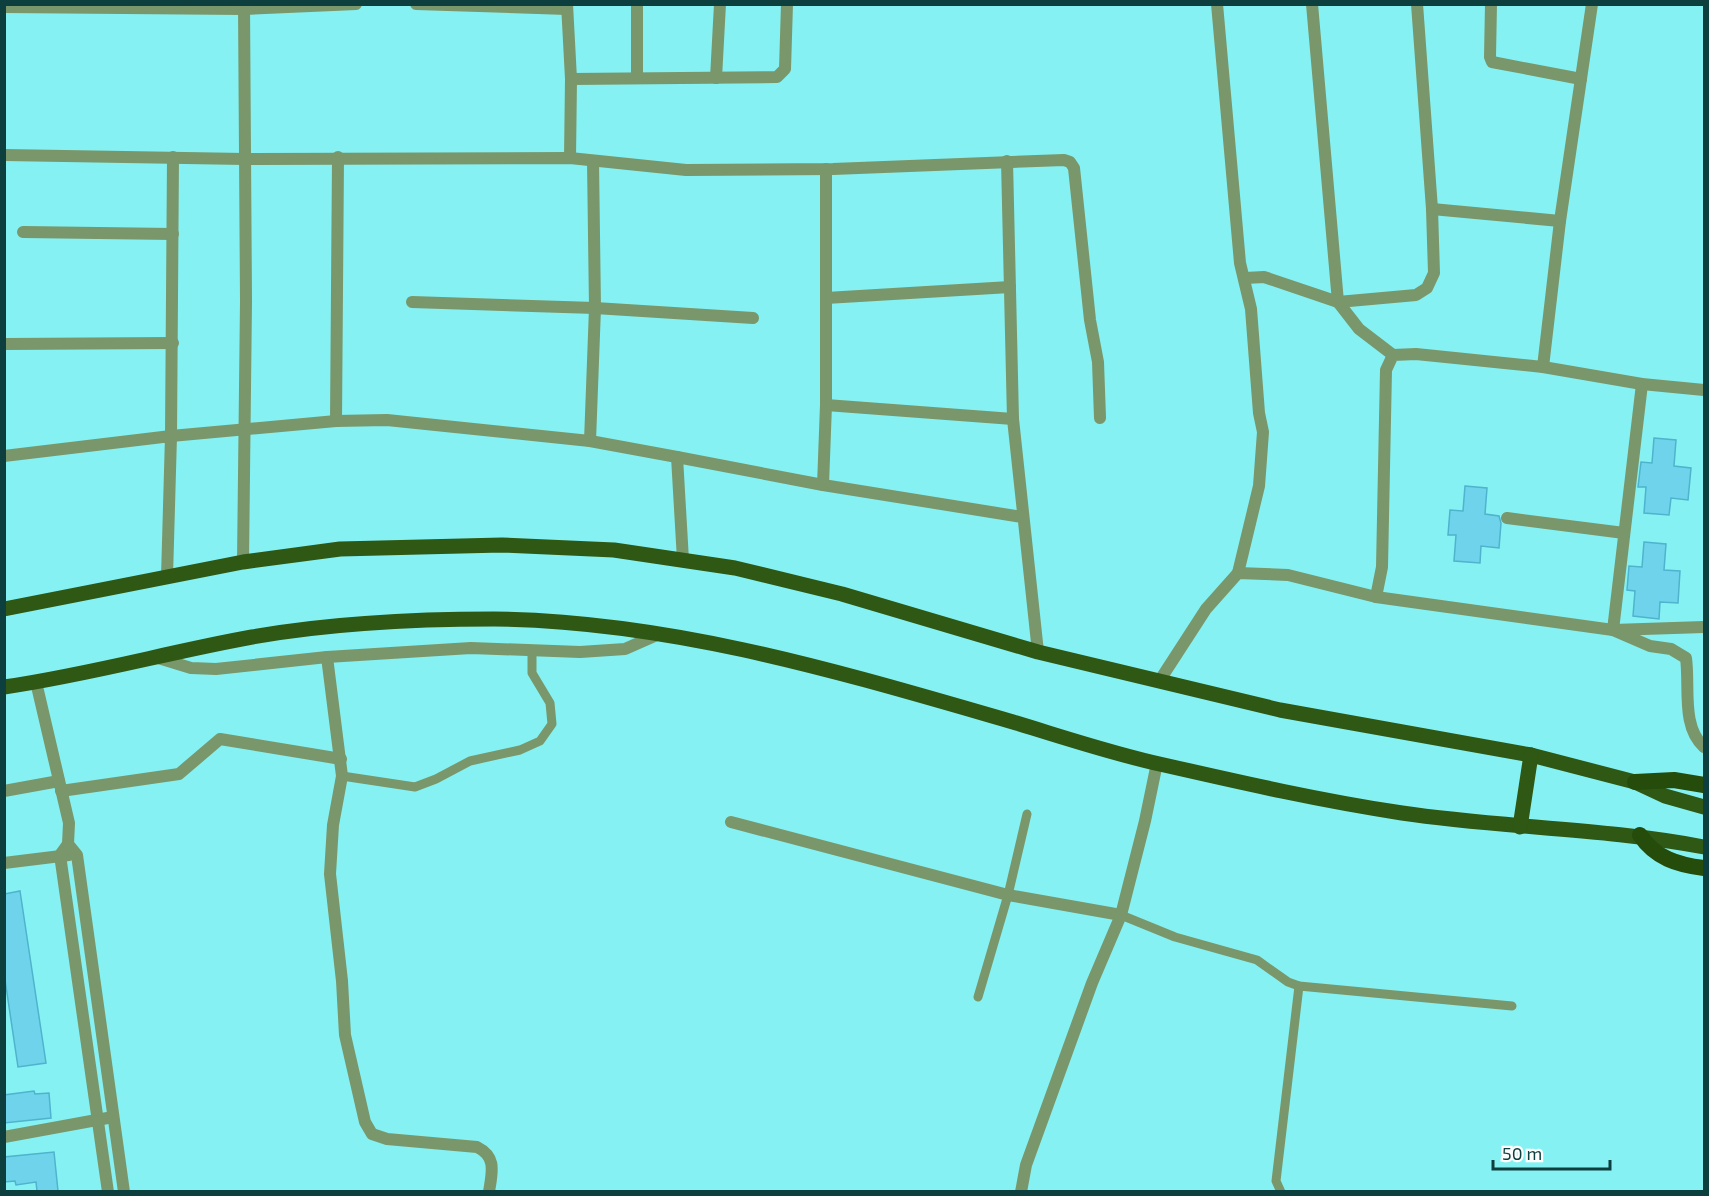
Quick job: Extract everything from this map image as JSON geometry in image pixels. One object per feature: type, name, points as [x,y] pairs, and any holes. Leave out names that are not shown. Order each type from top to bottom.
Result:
[{"type":"highway","points":[[1635,782],[1674,780],[1704,785]]},
{"type":"highway","points":[[1640,835],[1650,850],[1686,866],[1704,868]]},
{"type":"main road","points":[[4,609],[243,561],[340,549],[434,545],[614,550],[735,568],[843,594],[1038,652],[1280,710],[1531,755],[1635,782],[1686,804],[1704,807]]},
{"type":"main road","points":[[4,687],[253,637],[338,625],[498,619],[661,633],[782,657],[1157,764],[1403,813],[1520,826],[1640,835],[1704,847]]},
{"type":"main road","points":[[1520,826],[1531,755]]},
{"type":"street","points":[[4,7],[108,5],[244,7],[356,4]]},
{"type":"street","points":[[416,4],[567,7],[571,79],[570,158]]},
{"type":"street","points":[[637,4],[637,78]]},
{"type":"street","points":[[716,78],[720,4]]},
{"type":"street","points":[[571,79],[777,77],[783,74],[787,4]]},
{"type":"street","points":[[1161,680],[1206,609],[1238,573],[1259,486],[1263,432],[1259,413],[1252,322],[1240,262],[1217,4]]},
{"type":"street","points":[[1312,4],[1338,302],[1359,329],[1393,356],[1416,354],[1543,368],[1642,384],[1704,390]]},
{"type":"street","points":[[1245,278],[1264,277],[1338,302],[1416,295],[1427,288],[1434,273],[1432,209],[1417,4]]},
{"type":"street","points":[[1491,4],[1490,57],[1492,62],[1581,79]]},
{"type":"street","points":[[1543,368],[1560,221],[1592,4]]},
{"type":"street","points":[[243,561],[246,301],[244,7]]},
{"type":"street","points":[[4,155],[245,159],[570,158],[686,170],[826,169],[1064,160],[1070,162],[1074,168],[1090,320],[1098,362],[1100,418]]},
{"type":"street","points":[[167,577],[173,343],[173,157]]},
{"type":"street","points":[[336,421],[338,157]]},
{"type":"street","points":[[590,441],[595,308],[593,161]]},
{"type":"street","points":[[1007,161],[1013,419],[1038,652]]},
{"type":"street","points":[[823,485],[826,405],[826,169]]},
{"type":"street","points":[[1432,209],[1560,221]]},
{"type":"street","points":[[23,232],[173,234]]},
{"type":"street","points":[[826,298],[1010,287]]},
{"type":"street","points":[[412,302],[595,308],[753,318]]},
{"type":"street","points":[[4,344],[173,343]]},
{"type":"street","points":[[1376,597],[1382,567],[1386,370],[1393,356]]},
{"type":"street","points":[[1613,630],[1642,384]]},
{"type":"street","points":[[826,405],[1013,419]]},
{"type":"street","points":[[4,456],[171,436],[336,421],[419,422],[590,441],[823,485],[1022,517]]},
{"type":"street","points":[[677,457],[683,560]]},
{"type":"street","points":[[1507,518],[1624,533]]},
{"type":"street","points":[[1238,573],[1288,575],[1376,597],[1613,630],[1704,627]]},
{"type":"street","points":[[1613,630],[1650,646],[1671,649],[1686,658],[1691,726],[1695,738],[1704,747]]},
{"type":"street","points":[[155,657],[191,668],[216,669],[327,657],[471,648],[580,652],[625,648],[661,633]]},
{"type":"street","points":[[327,657],[342,776],[333,825],[330,874],[342,981],[345,1035],[365,1122],[372,1134],[387,1138],[477,1147],[486,1152],[493,1164],[489,1191]]},
{"type":"street","points":[[36,682],[69,823],[68,844],[60,855],[108,1191]]},
{"type":"street","points":[[4,791],[179,774],[220,739],[341,759]]},
{"type":"street","points":[[1021,1191],[1026,1165],[1072,1037],[1122,915],[1157,764]]},
{"type":"street","points":[[731,822],[1008,895],[1122,915]]},
{"type":"street","points":[[68,844],[77,855],[124,1191]]},
{"type":"street","points":[[4,863],[60,855],[77,855]]},
{"type":"street","points":[[4,1137],[113,1118]]},
{"type":"lane","points":[[342,776],[415,787],[470,761],[520,750],[540,741],[552,724],[550,703],[532,673],[532,650]]},
{"type":"lane","points":[[978,997],[1008,895],[1027,814]]},
{"type":"lane","points":[[1122,915],[1175,938],[1257,960],[1288,982],[1299,986],[1512,1006]]},
{"type":"lane","points":[[1281,1191],[1276,1180],[1299,986]]},
{"type":"building","points":[[1654,438],[1676,440],[1674,466],[1691,468],[1688,500],[1671,498],[1669,515],[1644,513],[1646,487],[1638,487],[1641,462],[1652,463]]},
{"type":"building","points":[[1465,486],[1487,488],[1485,514],[1499,516],[1501,523],[1499,548],[1481,546],[1480,563],[1454,561],[1456,535],[1448,535],[1450,510],[1463,511]]},
{"type":"building","points":[[1644,542],[1666,544],[1664,570],[1680,571],[1678,603],[1660,602],[1659,619],[1633,616],[1635,591],[1627,590],[1629,566],[1642,567]]},
{"type":"building","points":[[20,891],[46,1063],[18,1067],[4,973],[4,894]]},
{"type":"building","points":[[34,1091],[35,1094],[49,1093],[51,1118],[4,1123],[4,1095]]},
{"type":"building","points":[[54,1152],[58,1191],[37,1191],[36,1182],[16,1185],[15,1181],[4,1182],[4,1157]]}]
